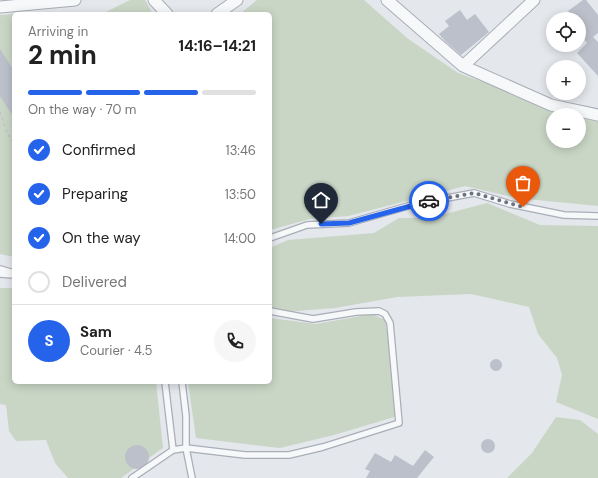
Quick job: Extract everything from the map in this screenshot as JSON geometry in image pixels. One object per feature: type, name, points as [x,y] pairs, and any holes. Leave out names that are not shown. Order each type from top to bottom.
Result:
[{"type":"street","points":[[0,7],[76,0]]},
{"type":"street","points":[[154,0],[165,12]]},
{"type":"street","points":[[220,12],[237,0]]},
{"type":"street","points":[[387,0],[463,66],[550,105],[598,115]]},
{"type":"street","points":[[463,66],[529,2]]},
{"type":"lane","points":[[272,237],[307,225],[349,223],[415,204],[474,193],[510,204],[564,215],[598,216]]},
{"type":"lane","points":[[0,269],[12,273]]},
{"type":"lane","points":[[0,274],[12,274]]},
{"type":"lane","points":[[132,478],[173,450],[186,448],[245,455],[289,455],[323,447],[399,423],[390,323],[385,314],[379,311],[356,312],[313,319],[272,311]]},
{"type":"lane","points":[[165,384],[173,450]]},
{"type":"lane","points":[[182,384],[186,416],[186,448],[192,478]]},
{"type":"path","points":[[0,112],[7,132],[12,141]]},
{"type":"green space","points":[[130,0],[145,0],[152,12],[106,12]]},
{"type":"green space","points":[[257,0],[364,0],[407,38],[458,73],[555,108],[546,108],[546,148],[586,148],[586,113],[598,115],[598,206],[516,198],[465,186],[348,216],[310,219],[272,229],[272,12],[242,12]]},
{"type":"green space","points":[[12,14],[12,257],[0,254],[0,15]]},
{"type":"green space","points":[[487,203],[540,225],[598,226],[598,419],[556,402],[562,375],[557,358],[538,334],[529,307],[471,294],[397,297],[335,308],[284,312],[272,309],[272,247],[288,240],[374,233],[399,218],[430,218]]},
{"type":"green space","points":[[0,288],[12,288],[12,384],[156,384],[163,448],[121,478],[68,478],[55,463],[46,440],[16,441],[9,431],[6,405],[0,404]]},
{"type":"green space","points":[[372,314],[385,320],[401,415],[334,435],[280,448],[196,438],[188,384],[272,384],[272,318],[316,324]]},
{"type":"green space","points":[[556,417],[580,420],[598,434],[598,478],[507,478],[532,453]]},
{"type":"building","points":[[583,0],[586,0],[598,15],[598,33],[593,37],[598,42],[598,76],[586,63],[586,60],[583,60],[577,53],[586,52],[586,12],[568,11]]},
{"type":"building","points":[[460,10],[467,20],[475,14],[489,32],[461,55],[439,34],[449,26],[445,21]]},
{"type":"building","points":[[0,49],[12,68],[12,115],[0,96]]},
{"type":"building","points":[[496,359],[500,361],[502,365],[500,369],[496,371],[492,369],[490,365],[492,361]]},
{"type":"building","points":[[485,439],[491,439],[495,443],[495,449],[491,453],[485,453],[481,449],[481,443]]},
{"type":"building","points":[[137,445],[145,449],[149,457],[145,465],[137,469],[129,465],[125,457],[129,449]]},
{"type":"building","points":[[425,450],[434,457],[417,478],[366,478],[370,471],[365,469],[375,453],[391,462],[395,455],[413,466]]},
{"type":"way so far","points":[[429,201],[474,193],[523,207]]},
{"type":"route","points":[[321,224],[349,223],[429,201]]}]
